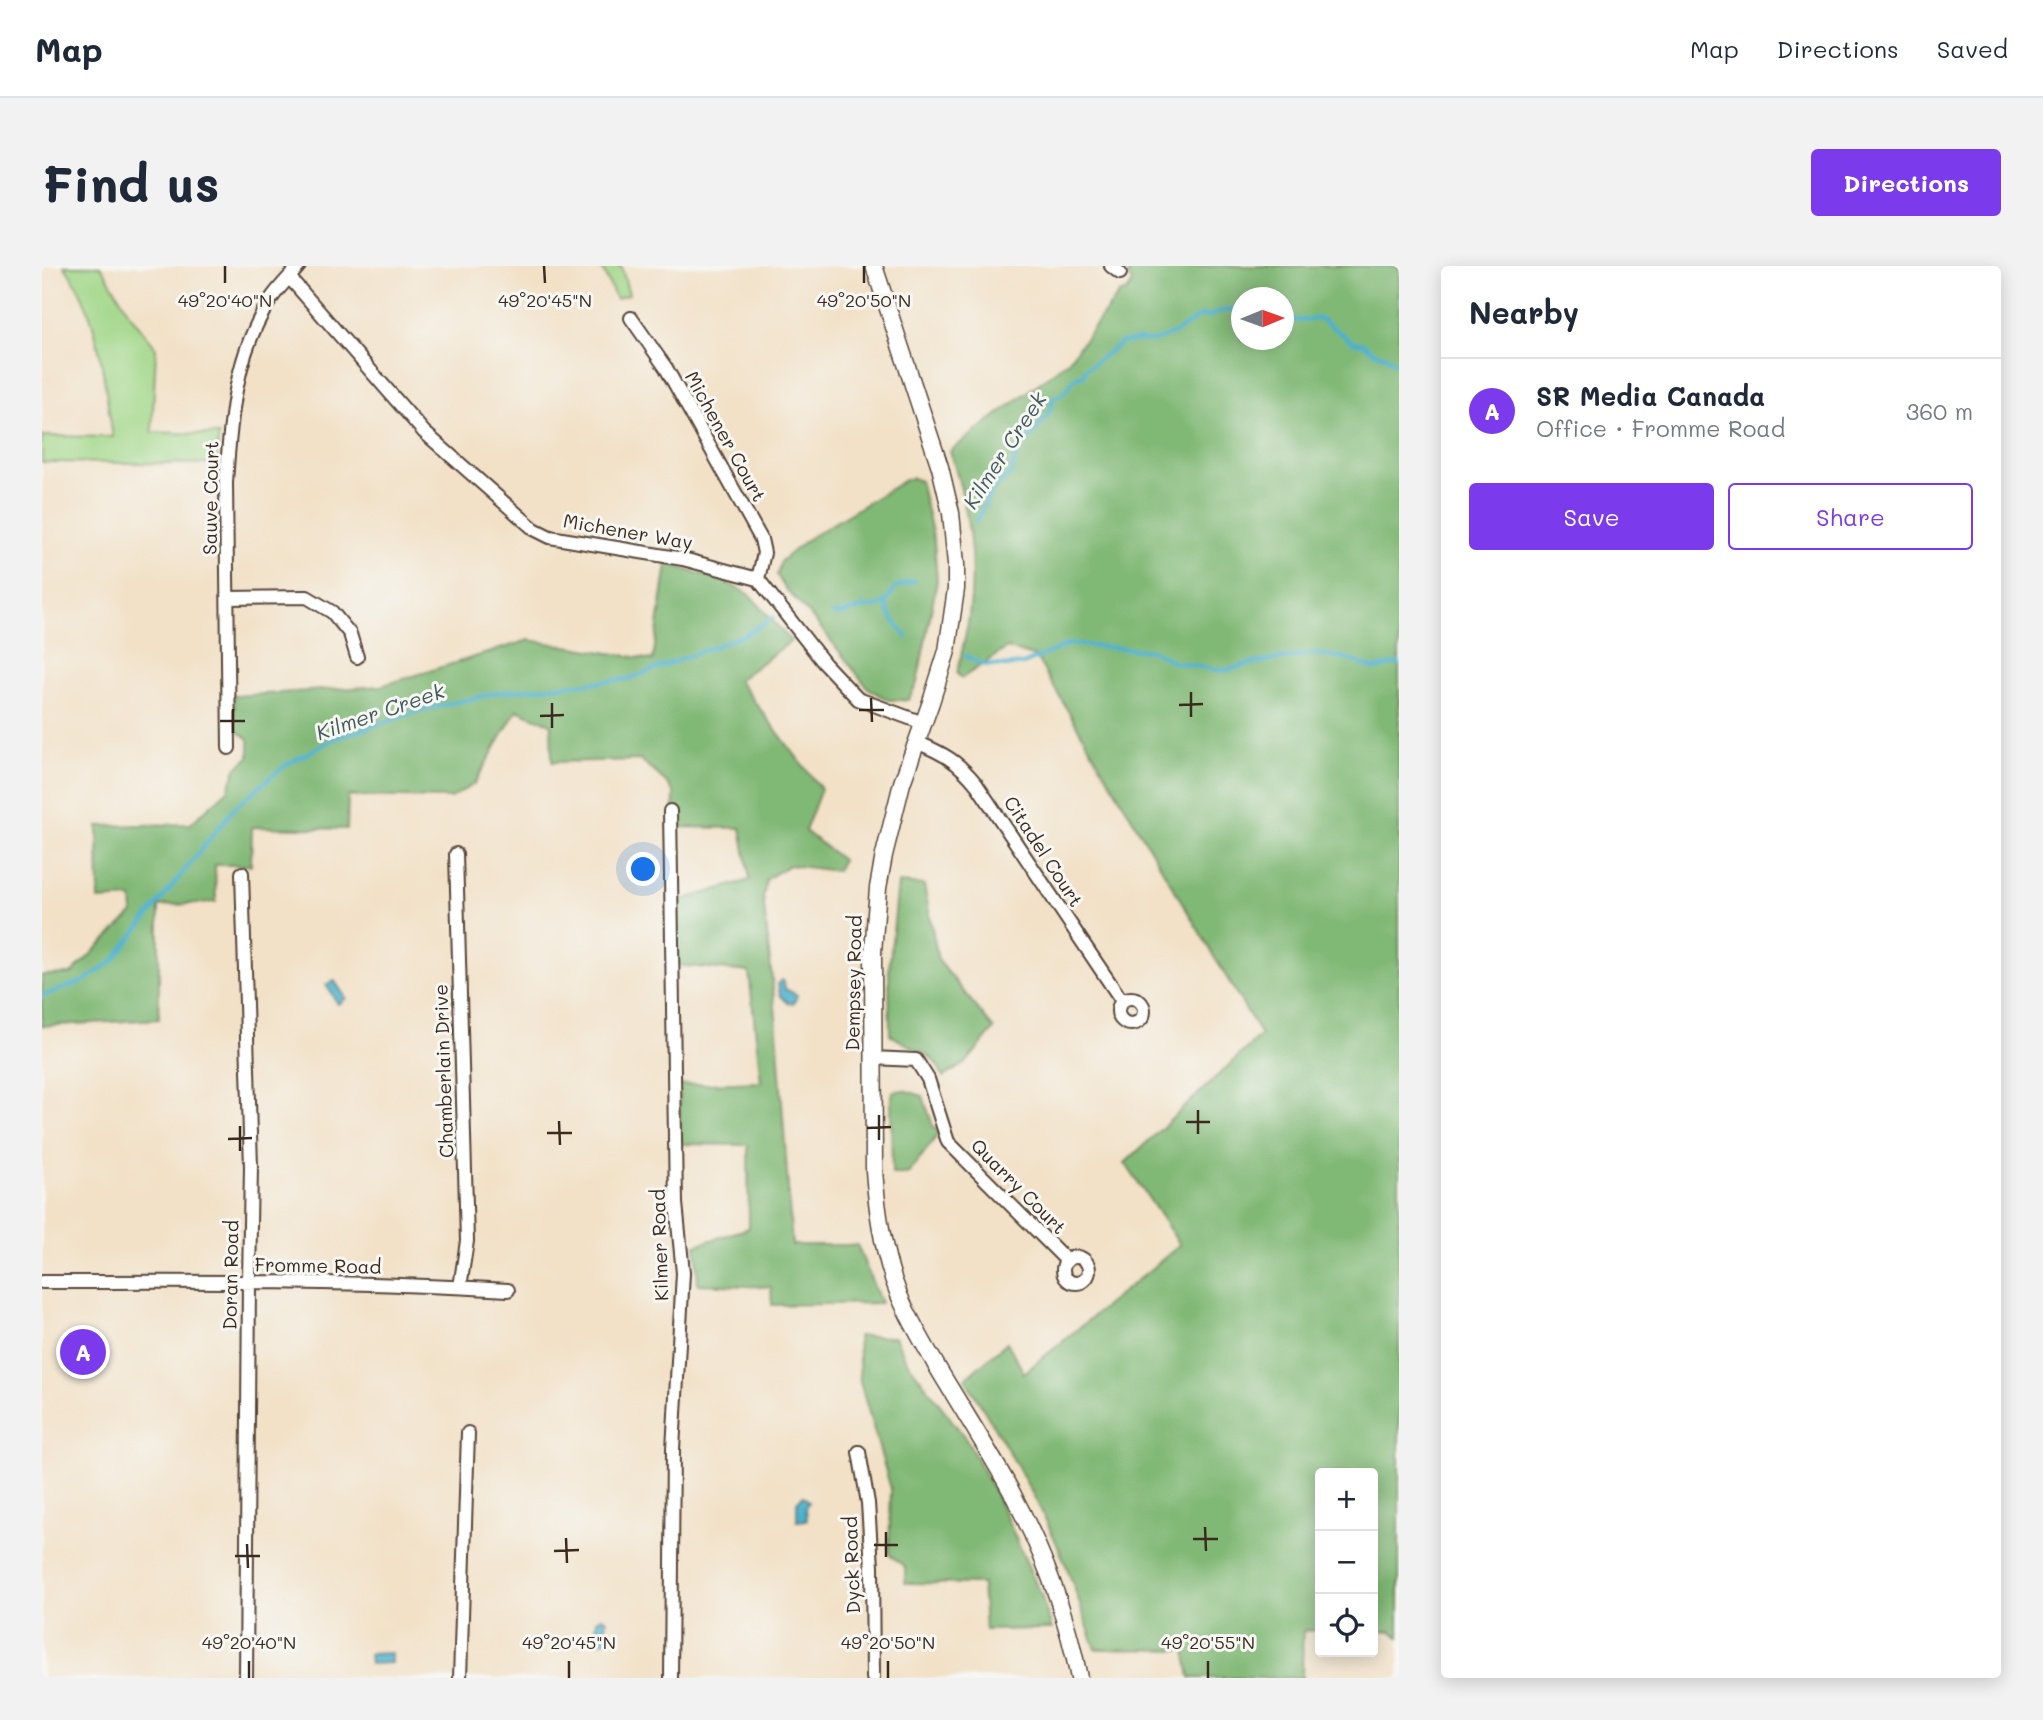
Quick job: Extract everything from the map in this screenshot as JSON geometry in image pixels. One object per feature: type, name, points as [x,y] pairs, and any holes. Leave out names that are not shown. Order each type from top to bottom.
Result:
[{"type":"street","name":"Sauve Court","points":[[229,748],[226,482],[237,380],[248,343],[271,299],[299,266]]},
{"type":"street","name":"Dempsey Road","points":[[874,266],[940,467],[951,513],[956,589],[953,619],[940,675],[893,814],[878,888],[873,952],[876,1199],[885,1252],[908,1314],[1009,1488],[1046,1563],[1067,1626],[1079,1678]]},
{"type":"street","name":"Michener Way","points":[[289,278],[424,432],[534,529],[550,537],[682,559],[758,579]]},
{"type":"street","name":"Michener Court","points":[[631,318],[666,368],[761,539],[764,553],[758,579]]},
{"type":"street","points":[[758,579],[824,663],[858,699],[923,723]]},
{"type":"street","points":[[228,598],[307,597],[332,612],[350,634],[357,657]]},
{"type":"street","name":"Citadel Court","points":[[916,742],[951,759],[964,769],[977,785],[1122,1002]]},
{"type":"street","name":"Kilmer Road","points":[[670,811],[676,1203],[683,1273],[673,1449],[671,1678]]},
{"type":"street","name":"Chamberlain Drive","points":[[456,854],[467,1241],[460,1287]]},
{"type":"street","name":"Doran Road","points":[[242,873],[251,1167],[246,1678]]},
{"type":"street","name":"Quarry Court","points":[[873,1058],[916,1060],[928,1079],[948,1142],[1067,1261]]},
{"type":"street","name":"Fromme Road","points":[[42,1282],[249,1282],[509,1290]]},
{"type":"street","points":[[460,1678],[468,1433]]},
{"type":"street","name":"Dyck Road","points":[[859,1452],[868,1503],[872,1567],[873,1678]]},
{"type":"green space","points":[[64,266],[101,266],[129,313],[156,348],[152,432],[219,435],[216,464],[42,462],[42,436],[113,437],[93,326],[86,305]]},
{"type":"green space","points":[[601,266],[621,266],[629,294],[616,299]]},
{"type":"green space","points":[[1131,266],[1399,266],[1399,1637],[1392,1631],[1378,1631],[1378,1468],[1315,1468],[1315,1630],[1303,1631],[1302,1678],[1190,1678],[1185,1650],[1096,1649],[1065,1563],[1043,1515],[965,1379],[1007,1342],[1024,1373],[1180,1245],[1125,1163],[1261,1035],[1036,657],[1007,648],[962,678],[957,674],[969,616],[972,574],[966,512],[950,451],[1068,361],[1120,293],[1125,292],[1132,282],[1128,276]]},
{"type":"green space","points":[[912,478],[920,481],[934,541],[937,581],[917,683],[908,700],[888,700],[868,688],[777,575],[781,561],[806,540]]},
{"type":"green space","points":[[667,564],[721,580],[749,594],[791,641],[738,680],[821,789],[805,831],[842,860],[837,871],[789,865],[767,879],[763,896],[776,1016],[792,1245],[857,1245],[881,1303],[772,1305],[771,1287],[698,1284],[696,1245],[749,1228],[748,1145],[681,1144],[679,1085],[761,1082],[749,972],[677,965],[674,902],[750,880],[741,828],[673,827],[674,793],[667,783],[641,760],[552,762],[551,724],[517,710],[474,784],[451,798],[348,796],[347,829],[252,827],[251,865],[215,865],[216,902],[159,906],[159,1019],[42,1026],[42,975],[71,974],[133,913],[132,898],[99,900],[98,826],[190,824],[228,790],[236,768],[249,757],[249,739],[235,729],[234,696],[381,686],[529,640],[653,660]]},
{"type":"green space","points":[[898,883],[924,885],[938,960],[994,1029],[966,1063],[943,1077],[927,1055],[890,1034],[889,970]]},
{"type":"green space","points":[[903,1090],[923,1096],[933,1126],[939,1133],[908,1174],[892,1174],[891,1102],[893,1092]]},
{"type":"green space","points":[[858,1336],[895,1337],[906,1360],[967,1440],[1004,1512],[1041,1595],[1052,1629],[985,1630],[982,1584],[905,1583],[905,1567],[889,1554],[891,1489],[860,1382]]},
{"type":"water","points":[[334,980],[346,998],[338,1004],[326,985]]},
{"type":"water","points":[[782,980],[785,989],[797,995],[794,1003],[788,1003],[780,995],[778,983]]},
{"type":"water","points":[[803,1496],[809,1502],[806,1506],[807,1520],[797,1521],[797,1502]]},
{"type":"water","points":[[602,1617],[607,1620],[605,1633],[609,1639],[599,1642],[597,1620]]},
{"type":"water","points":[[391,1653],[391,1663],[370,1664],[369,1654]]},
{"type":"waterway","name":"Kilmer Creek","points":[[976,522],[992,490],[1012,473],[1018,453],[1044,419],[1053,398],[1064,393],[1075,378],[1084,375],[1085,370],[1121,343],[1154,341],[1175,333],[1200,316],[1231,310]]},
{"type":"waterway","name":"Kilmer Creek","points":[[1294,320],[1321,319],[1353,342],[1363,344],[1399,366]]},
{"type":"waterway","name":"Kilmer Creek","points":[[833,614],[878,607],[896,587],[914,581]]},
{"type":"waterway","points":[[886,601],[891,616],[907,637]]},
{"type":"waterway","name":"Kilmer Creek","points":[[42,996],[84,981],[112,962],[235,807],[287,764],[336,738],[422,710],[501,692],[629,679],[744,635],[773,618]]},
{"type":"waterway","points":[[966,656],[981,664],[1006,666],[1023,664],[1069,644],[1154,651],[1173,662],[1218,670],[1311,654],[1342,657],[1375,669],[1399,663]]},
{"type":"place","name":"SR Media Canada","points":[[83,1352]]}]
